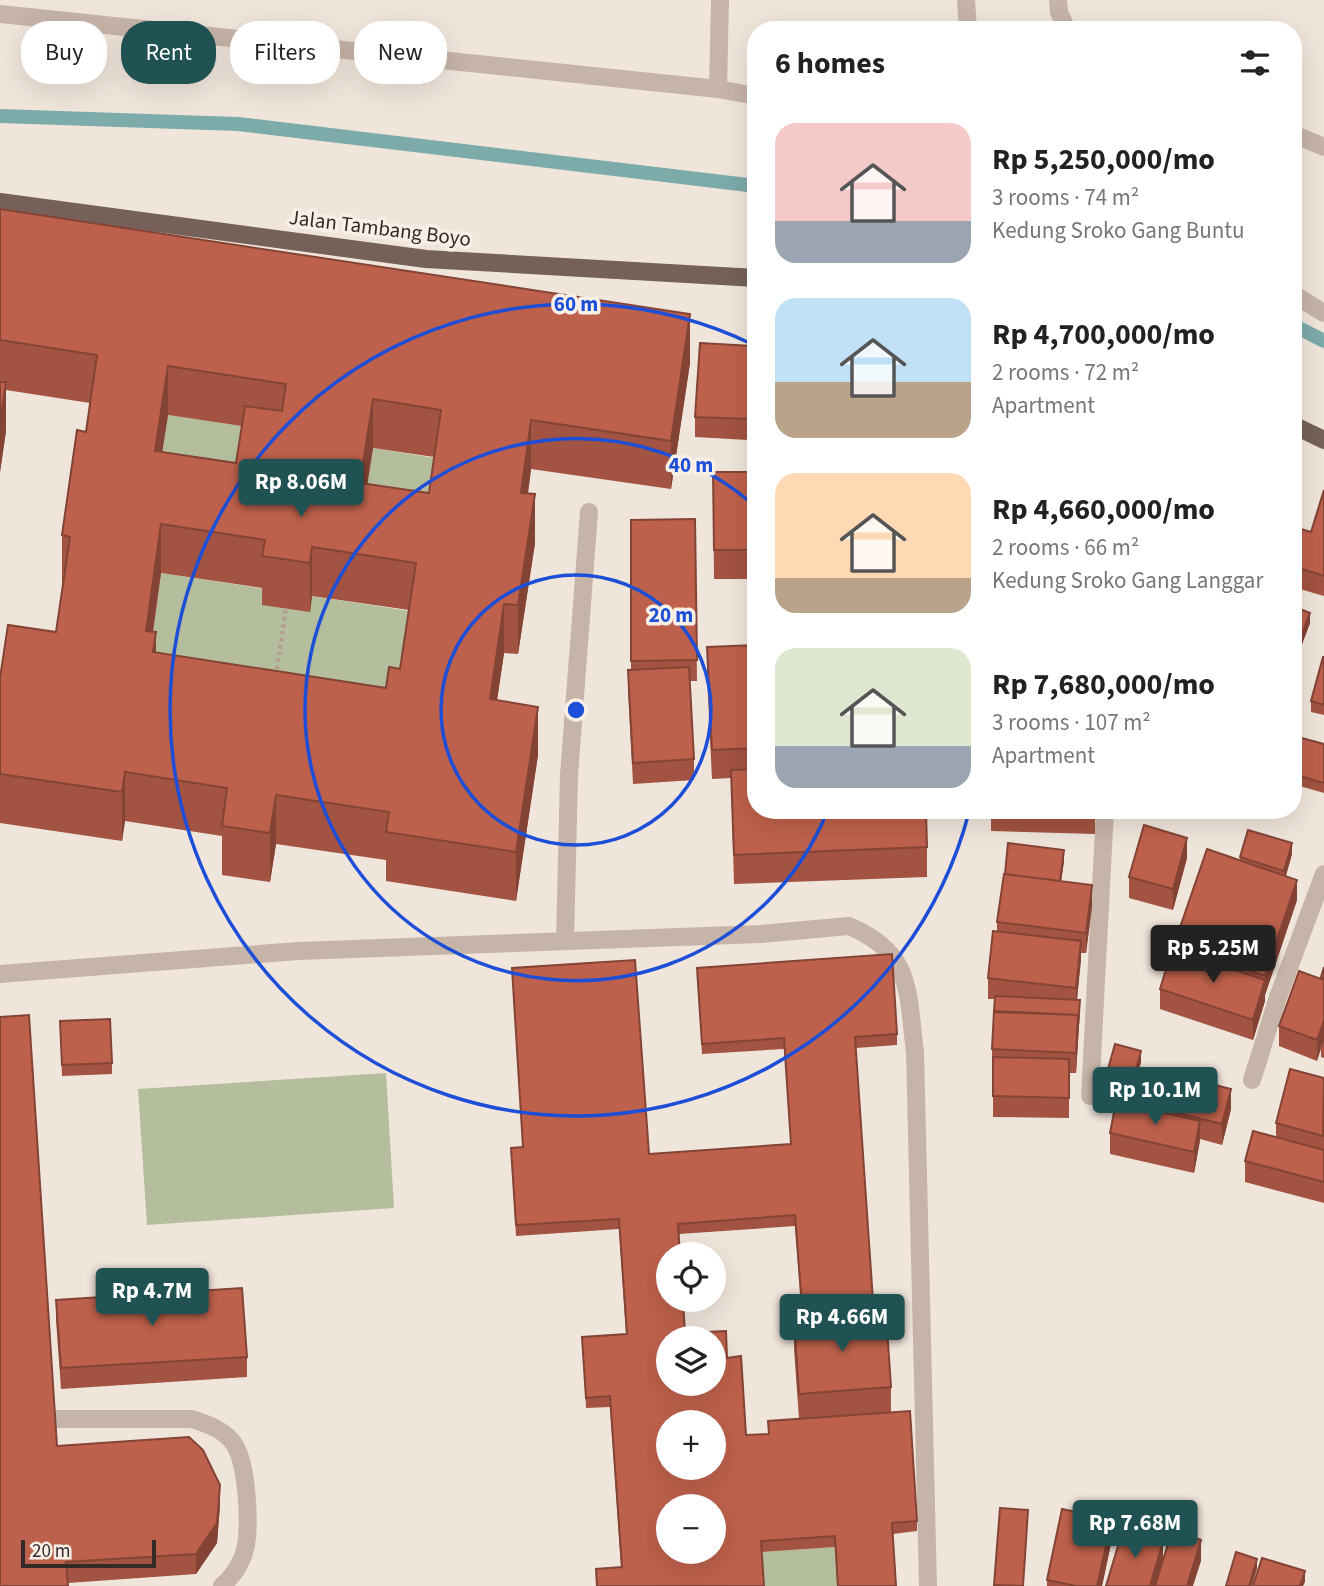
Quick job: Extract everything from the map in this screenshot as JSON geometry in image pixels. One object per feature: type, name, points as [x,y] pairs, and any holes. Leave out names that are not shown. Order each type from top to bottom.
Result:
[{"type":"main road","name":"Jalan Tambang Boyo","points":[[0,202],[426,259],[747,277]]},
{"type":"main road","points":[[1302,429],[1324,440]]},
{"type":"street","points":[[718,89],[720,0]]},
{"type":"street","points":[[966,0],[967,21]]},
{"type":"street","points":[[1058,0],[1063,21]]},
{"type":"street","points":[[0,14],[718,89],[747,94]]},
{"type":"street","points":[[1302,138],[1324,147]]},
{"type":"street","points":[[1302,300],[1324,313]]},
{"type":"street","points":[[565,941],[569,775],[589,512]]},
{"type":"street","points":[[1090,1096],[1105,819]]},
{"type":"street","points":[[1252,1080],[1278,997],[1324,874]]},
{"type":"street","points":[[0,974],[298,951],[761,934],[849,926],[871,939],[895,956],[905,981],[915,1052],[928,1586]]},
{"type":"street","points":[[54,1419],[192,1419],[213,1426],[233,1442],[245,1468],[246,1545],[235,1575],[222,1586]]},
{"type":"path","points":[[275,682],[286,608]]},
{"type":"green space","points":[[168,415],[286,432],[236,512],[155,499]]},
{"type":"green space","points":[[373,448],[441,459],[429,542],[360,532]]},
{"type":"green space","points":[[161,573],[265,589],[309,612],[312,596],[416,612],[400,718],[146,679]]},
{"type":"green space","points":[[386,1073],[394,1208],[147,1225],[138,1089]]},
{"type":"green space","points":[[835,1547],[837,1586],[763,1586],[761,1552]]},
{"type":"building","points":[[0,209],[690,314],[671,441],[531,420],[521,493],[535,494],[518,605],[504,604],[490,699],[538,707],[516,852],[386,832],[389,812],[276,795],[270,833],[222,826],[227,788],[125,772],[122,792],[0,774],[0,678],[8,625],[56,632],[70,537],[62,535],[77,430],[86,432],[97,355],[0,340]],"holes":[[[168,366],[286,384],[282,411],[245,406],[236,463],[155,451]],[[373,399],[441,410],[429,493],[360,483]],[[161,524],[265,540],[262,556],[310,563],[312,547],[416,563],[400,669],[389,667],[386,688],[153,652],[156,632],[146,631]]]},
{"type":"building","points":[[700,343],[747,346],[747,419],[695,417]]},
{"type":"building","points":[[0,382],[6,382],[0,423]]},
{"type":"building","points":[[713,472],[747,472],[747,550],[714,550]]},
{"type":"building","points":[[1324,490],[1324,576],[1302,569],[1302,529],[1311,532]]},
{"type":"building","points":[[695,519],[697,660],[631,661],[631,520]]},
{"type":"building","points":[[1302,610],[1310,613],[1302,634]]},
{"type":"building","points":[[747,645],[747,748],[712,750],[707,647]]},
{"type":"building","points":[[1324,657],[1324,705],[1311,701]]},
{"type":"building","points":[[689,667],[694,759],[633,763],[628,670]]},
{"type":"building","points":[[1302,738],[1324,744],[1324,783],[1302,777]]},
{"type":"building","points":[[747,769],[747,819],[926,819],[927,847],[734,855],[731,770]]},
{"type":"building","points":[[1144,825],[1187,838],[1173,889],[1129,877]]},
{"type":"building","points":[[1248,830],[1292,843],[1284,871],[1240,857]]},
{"type":"building","points":[[1008,843],[1064,850],[1060,881],[1005,874]]},
{"type":"building","points":[[1207,849],[1297,880],[1265,976],[1174,945]]},
{"type":"building","points":[[1004,874],[1092,885],[1086,933],[997,922]]},
{"type":"building","points":[[993,931],[1081,941],[1076,988],[988,978]]},
{"type":"building","points":[[1172,949],[1265,980],[1253,1020],[1160,989]]},
{"type":"building","points":[[892,954],[897,1034],[855,1037],[873,1301],[802,1307],[795,1215],[678,1224],[679,1242],[656,1242],[656,1312],[684,1312],[685,1326],[656,1326],[656,1396],[726,1396],[726,1331],[727,1358],[741,1356],[746,1435],[769,1434],[768,1421],[910,1411],[917,1521],[892,1523],[896,1586],[838,1586],[835,1536],[761,1541],[764,1586],[597,1586],[596,1569],[622,1567],[610,1396],[586,1398],[582,1337],[627,1334],[619,1219],[516,1225],[511,1148],[523,1147],[512,968],[635,960],[649,1154],[791,1144],[784,1038],[702,1044],[697,968]]},
{"type":"building","points":[[1299,971],[1324,980],[1324,1021],[1317,1040],[1279,1026]]},
{"type":"building","points":[[995,996],[1080,1000],[1078,1025],[1078,1015],[994,1012]]},
{"type":"building","points":[[994,1011],[1078,1015],[1076,1053],[992,1049]]},
{"type":"building","points":[[29,1015],[57,1446],[189,1437],[203,1450],[220,1485],[217,1523],[196,1554],[66,1562],[68,1586],[0,1586],[0,1017]]},
{"type":"building","points":[[110,1019],[112,1063],[62,1065],[60,1021]]},
{"type":"building","points":[[1115,1044],[1141,1051],[1128,1098],[1102,1091]]},
{"type":"building","points":[[993,1057],[1069,1059],[1069,1098],[993,1096]]},
{"type":"building","points":[[1150,1069],[1231,1089],[1222,1124],[1141,1104]]},
{"type":"building","points":[[1290,1069],[1324,1078],[1323,1136],[1276,1123]]},
{"type":"building","points":[[1116,1102],[1200,1121],[1194,1152],[1110,1133]]},
{"type":"building","points":[[1253,1131],[1324,1150],[1324,1182],[1245,1161]]},
{"type":"building","points":[[242,1288],[247,1357],[61,1368],[56,1300]]},
{"type":"building","points":[[886,1313],[891,1387],[799,1394],[794,1320]]},
{"type":"building","points":[[1000,1508],[1028,1510],[1023,1586],[994,1585]]},
{"type":"building","points":[[1062,1509],[1112,1519],[1097,1586],[1076,1586],[1047,1580]]},
{"type":"building","points":[[1123,1529],[1163,1541],[1150,1586],[1106,1586]]},
{"type":"building","points":[[1172,1531],[1201,1540],[1187,1586],[1155,1586]]},
{"type":"building","points":[[1236,1552],[1257,1559],[1249,1586],[1226,1586]]},
{"type":"building","points":[[1262,1558],[1305,1571],[1300,1586],[1253,1586]]},
{"type":"waterway","points":[[0,116],[238,124],[747,185]]},
{"type":"waterway","points":[[1302,330],[1324,341]]}]
